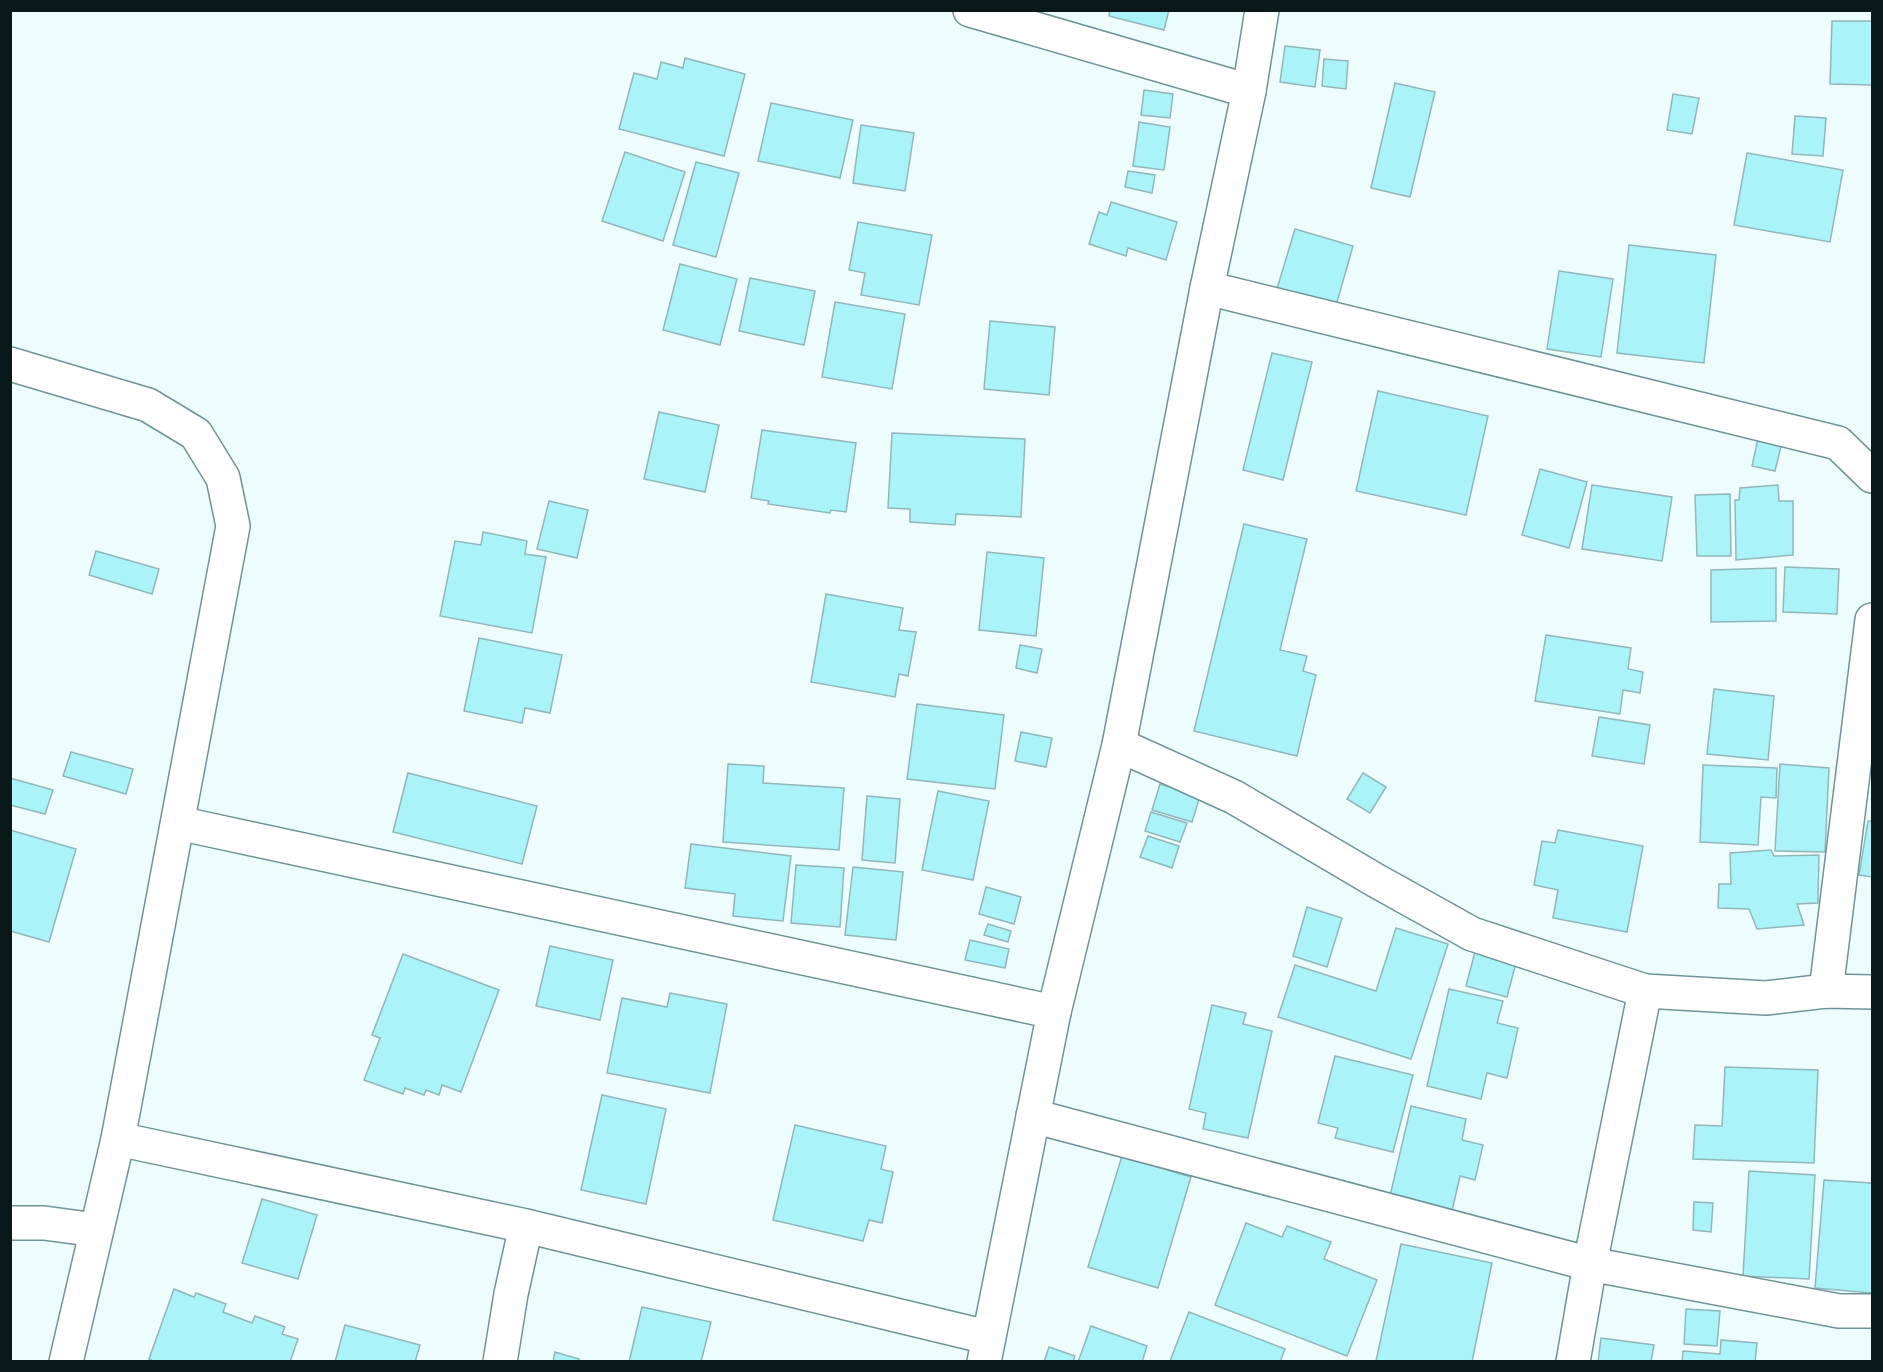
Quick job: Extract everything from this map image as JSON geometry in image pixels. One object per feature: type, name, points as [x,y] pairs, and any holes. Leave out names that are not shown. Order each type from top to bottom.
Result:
[{"type":"street","points":[[970,10],[1249,91]]},
{"type":"street","points":[[118,1139],[526,1226],[985,1349],[1054,1012],[1119,745],[1207,288],[1249,91],[1262,10]]},
{"type":"street","points":[[1207,288],[1838,443],[1872,476]]},
{"type":"street","points":[[10,364],[148,405],[196,434],[223,478],[233,526],[118,1139],[66,1362]]},
{"type":"street","points":[[1826,991],[1872,620]]},
{"type":"street","points":[[1119,745],[1234,797],[1472,934],[1645,990],[1766,998],[1826,991],[1872,992]]},
{"type":"street","points":[[178,823],[1054,1012]]},
{"type":"street","points":[[1573,1362],[1590,1264],[1645,990]]},
{"type":"street","points":[[1033,1116],[1590,1264],[1839,1311],[1872,1311]]},
{"type":"street","points":[[10,1223],[44,1223],[96,1230]]},
{"type":"street","points":[[500,1362],[511,1294],[526,1226]]},
{"type":"building","points":[[1110,10],[1169,10],[1164,30],[1109,16]]},
{"type":"building","points":[[1832,21],[1872,21],[1872,85],[1830,84]]},
{"type":"building","points":[[1285,46],[1320,50],[1315,87],[1280,82]]},
{"type":"building","points":[[685,58],[745,74],[724,156],[619,129],[634,73],[657,79],[661,62],[683,68]]},
{"type":"building","points":[[1324,59],[1348,61],[1346,89],[1322,86]]},
{"type":"building","points":[[1395,83],[1435,92],[1410,197],[1371,188]]},
{"type":"building","points":[[1144,90],[1173,94],[1170,118],[1141,115]]},
{"type":"building","points":[[1673,94],[1699,98],[1692,134],[1667,130]]},
{"type":"building","points":[[771,103],[853,120],[840,178],[758,161]]},
{"type":"building","points":[[1795,116],[1826,118],[1823,156],[1792,154]]},
{"type":"building","points":[[1139,122],[1170,127],[1164,170],[1133,166]]},
{"type":"building","points":[[861,125],[914,133],[905,191],[853,183]]},
{"type":"building","points":[[625,152],[685,172],[663,241],[602,221]]},
{"type":"building","points":[[1747,153],[1843,170],[1830,242],[1734,225]]},
{"type":"building","points":[[696,162],[739,173],[716,257],[673,245]]},
{"type":"building","points":[[1128,171],[1155,175],[1152,193],[1125,187]]},
{"type":"building","points":[[1111,202],[1177,222],[1166,260],[1128,248],[1126,256],[1089,244],[1099,212],[1107,215]]},
{"type":"building","points":[[858,222],[932,235],[919,305],[861,295],[865,273],[849,270]]},
{"type":"building","points":[[1295,229],[1353,246],[1335,309],[1276,292]]},
{"type":"building","points":[[1629,245],[1716,255],[1704,363],[1617,353]]},
{"type":"building","points":[[680,264],[737,279],[720,345],[663,330]]},
{"type":"building","points":[[1559,271],[1613,279],[1601,357],[1547,349]]},
{"type":"building","points":[[750,278],[815,291],[804,345],[739,331]]},
{"type":"building","points":[[835,302],[905,314],[892,389],[822,377]]},
{"type":"building","points":[[990,321],[1055,327],[1049,395],[984,389]]},
{"type":"building","points":[[1272,353],[1312,362],[1283,480],[1243,470]]},
{"type":"building","points":[[1378,391],[1488,416],[1466,515],[1356,491]]},
{"type":"building","points":[[659,412],[719,425],[705,492],[644,479]]},
{"type":"building","points":[[762,430],[856,443],[846,512],[831,510],[830,513],[768,504],[769,501],[751,498]]},
{"type":"building","points":[[892,433],[1025,439],[1021,517],[956,514],[955,525],[910,522],[910,509],[888,508]]},
{"type":"building","points":[[1759,434],[1783,438],[1775,471],[1752,466]]},
{"type":"building","points":[[1540,469],[1587,482],[1569,548],[1522,535]]},
{"type":"building","points":[[1592,485],[1672,497],[1662,561],[1582,549]]},
{"type":"building","points":[[1778,485],[1779,501],[1793,501],[1793,555],[1736,560],[1735,500],[1739,500],[1740,488]]},
{"type":"building","points":[[1730,494],[1731,556],[1697,556],[1695,495]]},
{"type":"building","points":[[549,501],[588,510],[577,558],[537,549]]},
{"type":"building","points":[[1244,524],[1307,539],[1280,650],[1307,656],[1303,671],[1316,675],[1297,756],[1194,731]]},
{"type":"building","points":[[483,532],[527,541],[525,554],[546,557],[532,633],[440,616],[455,541],[481,545]]},
{"type":"building","points":[[96,551],[159,569],[152,594],[89,575]]},
{"type":"building","points":[[987,552],[1044,558],[1036,636],[979,630]]},
{"type":"building","points":[[1785,567],[1839,569],[1837,614],[1783,612]]},
{"type":"building","points":[[1776,568],[1776,621],[1711,622],[1711,570]]},
{"type":"building","points":[[826,594],[903,608],[899,630],[916,632],[908,676],[899,674],[895,697],[811,682]]},
{"type":"building","points":[[1546,635],[1631,648],[1628,669],[1643,672],[1640,693],[1623,690],[1620,714],[1535,701]]},
{"type":"building","points":[[479,638],[562,655],[550,713],[525,708],[522,723],[464,711]]},
{"type":"building","points":[[1020,645],[1042,649],[1037,673],[1016,668]]},
{"type":"building","points":[[1714,689],[1774,696],[1768,760],[1707,754]]},
{"type":"building","points":[[917,704],[1004,715],[995,789],[907,779]]},
{"type":"building","points":[[1599,717],[1650,725],[1644,764],[1592,756]]},
{"type":"building","points":[[1021,732],[1052,738],[1046,767],[1015,761]]},
{"type":"building","points":[[71,752],[133,769],[126,794],[63,776]]},
{"type":"building","points":[[728,764],[764,766],[763,783],[844,788],[839,850],[723,842]]},
{"type":"building","points":[[1780,764],[1829,768],[1825,852],[1775,851]]},
{"type":"building","points":[[1703,765],[1777,768],[1776,798],[1761,797],[1758,845],[1700,842]]},
{"type":"building","points":[[408,773],[537,806],[522,864],[393,832]]},
{"type":"building","points":[[1363,773],[1386,787],[1370,813],[1347,799]]},
{"type":"building","points":[[10,778],[53,790],[45,814],[10,805]]},
{"type":"building","points":[[1160,784],[1200,796],[1192,822],[1152,810]]},
{"type":"building","points":[[938,791],[989,801],[973,880],[922,870]]},
{"type":"building","points":[[867,796],[900,799],[895,863],[862,860]]},
{"type":"building","points":[[1151,812],[1187,823],[1180,842],[1145,831]]},
{"type":"building","points":[[1868,821],[1872,821],[1872,877],[1859,875]]},
{"type":"building","points":[[10,830],[76,849],[49,942],[10,931]]},
{"type":"building","points":[[1558,830],[1643,846],[1627,932],[1553,918],[1558,890],[1534,885],[1542,841],[1555,843]]},
{"type":"building","points":[[1148,836],[1179,846],[1172,868],[1140,857]]},
{"type":"building","points":[[691,844],[791,856],[783,921],[733,916],[735,894],[685,888]]},
{"type":"building","points":[[1771,850],[1774,856],[1819,855],[1818,903],[1797,904],[1804,925],[1757,929],[1749,909],[1718,908],[1719,884],[1731,884],[1730,853]]},
{"type":"building","points":[[796,865],[844,868],[840,927],[791,923]]},
{"type":"building","points":[[853,867],[903,872],[896,940],[845,935]]},
{"type":"building","points":[[986,887],[1021,897],[1014,924],[979,914]]},
{"type":"building","points":[[1307,907],[1342,918],[1327,967],[1293,956]]},
{"type":"building","points":[[988,924],[1011,931],[1008,942],[984,935]]},
{"type":"building","points":[[1396,928],[1448,944],[1411,1059],[1278,1017],[1295,965],[1376,991]]},
{"type":"building","points":[[970,940],[1009,949],[1005,968],[965,960]]},
{"type":"building","points":[[550,946],[613,960],[600,1020],[536,1006]]},
{"type":"building","points":[[1475,952],[1516,963],[1507,997],[1466,986]]},
{"type":"building","points":[[403,954],[499,990],[461,1092],[442,1085],[439,1095],[426,1090],[424,1095],[405,1088],[403,1094],[364,1080],[380,1038],[372,1035]]},
{"type":"building","points":[[1449,989],[1503,1001],[1497,1023],[1518,1028],[1507,1078],[1487,1073],[1481,1099],[1427,1086]]},
{"type":"building","points":[[670,993],[727,1004],[710,1093],[607,1073],[622,998],[667,1007]]},
{"type":"building","points":[[1212,1005],[1246,1013],[1243,1024],[1272,1031],[1248,1138],[1203,1129],[1206,1113],[1189,1109]]},
{"type":"building","points":[[1335,1056],[1413,1075],[1393,1152],[1335,1138],[1338,1128],[1318,1123]]},
{"type":"building","points":[[1725,1067],[1818,1070],[1814,1163],[1693,1159],[1695,1125],[1722,1126]]},
{"type":"building","points":[[602,1095],[666,1109],[646,1204],[581,1190]]},
{"type":"building","points":[[1411,1106],[1466,1119],[1462,1140],[1483,1145],[1475,1180],[1460,1176],[1452,1211],[1390,1196]]},
{"type":"building","points":[[795,1125],[886,1146],[881,1169],[893,1172],[882,1223],[869,1220],[863,1241],[773,1220]]},
{"type":"building","points":[[1122,1156],[1191,1177],[1158,1288],[1088,1267]]},
{"type":"building","points":[[1749,1171],[1815,1175],[1809,1279],[1743,1276]]},
{"type":"building","points":[[1824,1180],[1872,1183],[1872,1293],[1815,1288]]},
{"type":"building","points":[[262,1199],[317,1215],[298,1279],[242,1263]]},
{"type":"building","points":[[1694,1202],[1713,1203],[1711,1232],[1693,1230]]},
{"type":"building","points":[[1246,1223],[1282,1237],[1287,1226],[1331,1242],[1324,1259],[1377,1280],[1347,1356],[1215,1305]]},
{"type":"building","points":[[1401,1244],[1492,1263],[1472,1362],[1376,1361]]},
{"type":"building","points":[[174,1289],[194,1297],[196,1293],[226,1304],[223,1312],[252,1323],[255,1316],[285,1327],[282,1334],[298,1339],[290,1362],[155,1362],[149,1359]]},
{"type":"building","points":[[642,1307],[711,1322],[701,1362],[629,1362]]},
{"type":"building","points":[[1686,1309],[1720,1311],[1717,1346],[1684,1344]]},
{"type":"building","points":[[1189,1312],[1285,1349],[1280,1362],[1170,1361]]},
{"type":"building","points":[[345,1325],[420,1345],[415,1362],[335,1362]]},
{"type":"building","points":[[1091,1326],[1147,1346],[1142,1362],[1078,1362]]},
{"type":"building","points":[[1601,1338],[1654,1345],[1651,1362],[1598,1362]]},
{"type":"building","points":[[1721,1340],[1757,1343],[1755,1362],[1682,1362],[1683,1351],[1720,1354]]},
{"type":"building","points":[[1049,1347],[1075,1356],[1073,1362],[1044,1362]]},
{"type":"building","points":[[555,1352],[579,1359],[578,1362],[553,1362]]}]
